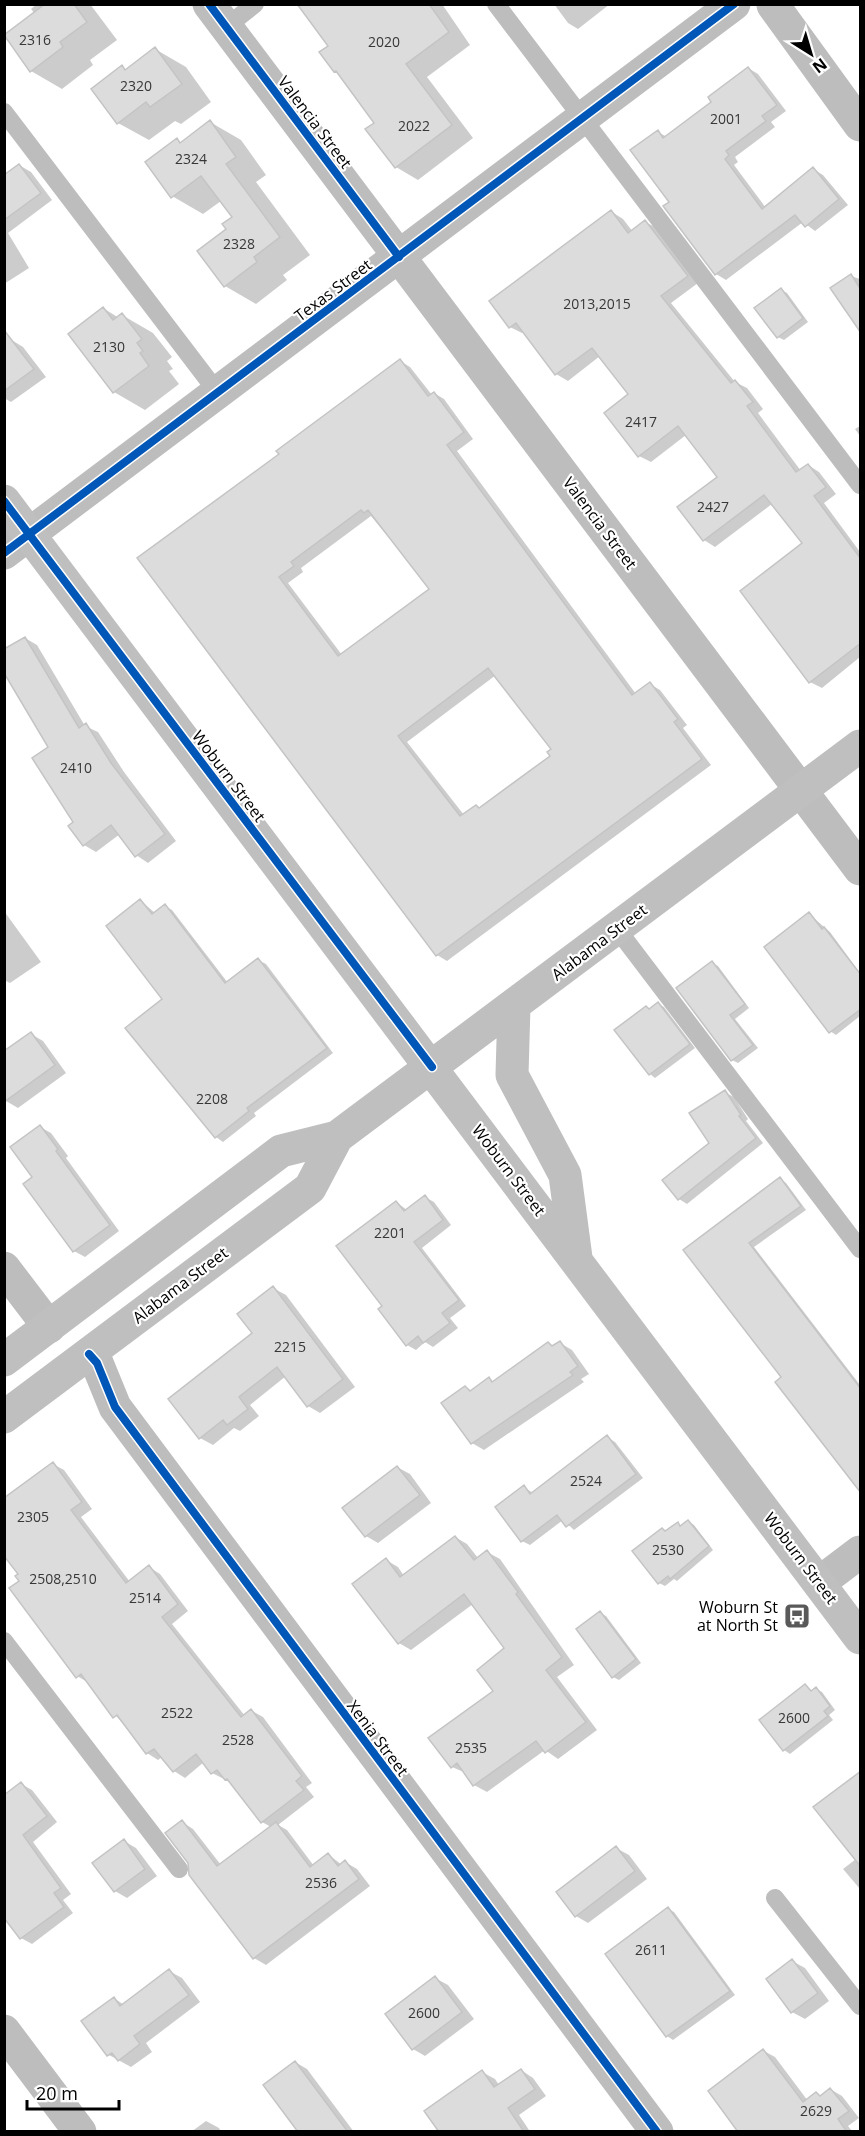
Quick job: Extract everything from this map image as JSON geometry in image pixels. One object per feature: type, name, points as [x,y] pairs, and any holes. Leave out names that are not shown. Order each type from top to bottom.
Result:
[{"type":"main road","name":"Woburn Street","points":[[4,501],[17,544],[432,1067],[861,1638]]},
{"type":"main road","name":"Alabama Street","points":[[4,1360],[281,1151],[337,1137],[861,746]]},
{"type":"main road","points":[[514,1006],[512,1075],[565,1175],[577,1260]]},
{"type":"main road","name":"Alabama Street","points":[[4,1417],[310,1188],[337,1137]]},
{"type":"street","name":"Texas Street","points":[[17,544],[734,4]]},
{"type":"street","points":[[745,4],[759,9],[773,5],[861,125]]},
{"type":"street","name":"Valencia Street","points":[[217,16],[861,869]]},
{"type":"street","points":[[4,1268],[49,1326]]},
{"type":"street","name":"Xenia Street","points":[[89,1354],[97,1363],[115,1407],[657,2132]]},
{"type":"street","points":[[819,1583],[861,1552]]},
{"type":"street","points":[[4,2031],[80,2132]]},
{"type":"lane","points":[[217,16],[255,4]]},
{"type":"lane","points":[[496,4],[861,485]]},
{"type":"lane","points":[[4,112],[218,393]]},
{"type":"lane","points":[[617,929],[861,1249]]},
{"type":"lane","points":[[4,1641],[179,1869]]},
{"type":"lane","points":[[775,1898],[861,2006]]},
{"type":"building","points":[[45,4],[74,4],[87,22],[60,42],[63,47],[30,72],[4,35]]},
{"type":"building","points":[[297,4],[429,4],[449,32],[406,64],[452,125],[395,168],[365,129],[374,123],[336,71],[334,72],[319,52],[328,46]]},
{"type":"building","points":[[155,47],[182,84],[150,107],[146,102],[117,124],[91,89],[122,65],[125,70]]},
{"type":"building","points":[[748,67],[777,105],[762,116],[766,121],[726,151],[729,155],[725,159],[762,209],[813,167],[839,199],[805,227],[795,215],[715,275],[663,206],[669,202],[630,150],[658,130],[663,138],[711,102],[708,97]]},
{"type":"building","points":[[210,120],[236,157],[226,164],[280,237],[254,257],[257,262],[224,287],[197,251],[226,229],[222,224],[232,217],[201,176],[171,198],[145,162],[177,138],[180,143]]},
{"type":"building","points":[[19,164],[41,193],[4,220],[4,175]]},
{"type":"building","points":[[611,210],[628,233],[645,220],[688,276],[661,296],[731,383],[735,380],[753,402],[747,406],[796,472],[808,464],[826,487],[814,496],[861,559],[861,643],[809,683],[740,591],[802,543],[764,495],[703,541],[677,507],[717,477],[678,426],[638,457],[604,413],[628,394],[592,348],[555,375],[516,323],[509,328],[489,301]]},
{"type":"building","points":[[851,274],[861,290],[861,333],[830,288]]},
{"type":"building","points":[[781,288],[803,318],[777,338],[754,308]]},
{"type":"building","points":[[103,307],[113,320],[122,313],[142,339],[137,343],[143,351],[140,353],[149,366],[113,393],[68,334]]},
{"type":"building","points":[[4,330],[34,369],[4,391]]},
{"type":"building","points":[[400,359],[428,396],[434,392],[464,432],[447,445],[632,695],[650,682],[678,719],[674,722],[702,759],[436,956],[137,558],[279,454],[276,451]],"holes":[[[361,510],[364,513],[368,510],[429,589],[338,656],[279,577],[294,566],[291,562]],[[488,668],[551,749],[547,752],[550,756],[479,808],[476,805],[460,816],[398,736]]]},
{"type":"building","points":[[25,637],[79,728],[86,723],[111,763],[165,834],[135,857],[111,825],[83,846],[68,826],[73,822],[32,758],[48,747],[4,673],[4,649]]},
{"type":"building","points":[[140,899],[152,914],[165,904],[225,983],[258,958],[327,1048],[247,1108],[249,1111],[215,1138],[125,1028],[162,999],[106,926]]},
{"type":"building","points":[[809,912],[822,929],[824,927],[861,975],[861,1009],[829,1033],[764,947]]},
{"type":"building","points":[[712,961],[745,1004],[730,1015],[753,1045],[731,1061],[676,988]]},
{"type":"building","points":[[658,1002],[690,1044],[649,1075],[614,1030],[646,1006],[649,1009]]},
{"type":"building","points":[[31,1032],[55,1065],[4,1102],[4,1051]]},
{"type":"building","points":[[725,1090],[741,1115],[739,1116],[756,1138],[678,1200],[662,1180],[709,1143],[689,1113]]},
{"type":"building","points":[[40,1125],[58,1149],[56,1151],[110,1225],[73,1252],[23,1184],[32,1177],[10,1147]]},
{"type":"building","points":[[780,1177],[801,1206],[749,1243],[861,1389],[861,1493],[775,1382],[781,1377],[683,1250]]},
{"type":"building","points":[[425,1195],[443,1220],[414,1242],[459,1300],[442,1313],[450,1323],[423,1343],[418,1336],[406,1346],[378,1309],[382,1306],[336,1246],[396,1201],[404,1211]]},
{"type":"building","points":[[273,1286],[343,1379],[307,1407],[277,1367],[239,1397],[248,1409],[227,1425],[223,1420],[199,1439],[168,1399],[252,1333],[237,1314]]},
{"type":"building","points":[[560,1341],[578,1366],[570,1372],[573,1375],[471,1444],[441,1403],[465,1386],[470,1391],[489,1377],[492,1382],[548,1342],[552,1346]]},
{"type":"building","points":[[607,1435],[636,1474],[566,1527],[557,1515],[521,1542],[495,1507],[524,1485],[530,1494]]},
{"type":"building","points":[[53,1462],[82,1502],[71,1510],[126,1583],[149,1565],[178,1604],[162,1617],[241,1717],[251,1709],[302,1776],[296,1781],[304,1790],[261,1823],[227,1779],[225,1780],[217,1770],[211,1774],[196,1754],[173,1772],[154,1749],[146,1754],[117,1715],[113,1718],[81,1674],[76,1678],[9,1588],[19,1581],[15,1576],[18,1574],[4,1556],[4,1498]]},
{"type":"building","points":[[397,1466],[420,1495],[365,1537],[342,1508]]},
{"type":"building","points":[[688,1520],[709,1546],[670,1579],[668,1576],[658,1584],[632,1551],[662,1528],[665,1531],[678,1522],[680,1526]]},
{"type":"building","points":[[455,1536],[474,1560],[487,1550],[518,1592],[516,1594],[562,1657],[546,1670],[586,1722],[545,1753],[536,1741],[473,1786],[457,1763],[451,1768],[428,1738],[493,1691],[477,1670],[504,1648],[464,1594],[398,1644],[352,1584],[386,1558],[400,1577]]},
{"type":"building","points":[[600,1611],[636,1659],[612,1678],[576,1629]]},
{"type":"building","points":[[805,1684],[811,1691],[816,1687],[830,1706],[824,1711],[828,1716],[783,1751],[759,1720]]},
{"type":"building","points":[[861,1771],[861,1867],[813,1807]]},
{"type":"building","points":[[21,1782],[47,1816],[23,1835],[61,1888],[54,1893],[64,1907],[20,1939],[4,1918],[4,1795]]},
{"type":"building","points":[[182,1820],[217,1866],[276,1822],[310,1867],[328,1853],[338,1866],[345,1860],[359,1879],[253,1959],[189,1875],[188,1863],[165,1833]]},
{"type":"building","points":[[124,1839],[145,1869],[114,1892],[92,1863]]},
{"type":"building","points":[[616,1846],[635,1871],[575,1917],[556,1892]]},
{"type":"building","points":[[668,1907],[730,1991],[666,2037],[605,1954]]},
{"type":"building","points":[[792,1959],[818,1993],[791,2013],[766,1979]]},
{"type":"building","points":[[169,1969],[189,1995],[134,2036],[140,2044],[118,2061],[112,2053],[107,2056],[81,2021],[114,1997],[120,2006]]},
{"type":"building","points":[[435,1976],[462,2012],[412,2050],[385,2014]]},
{"type":"building","points":[[763,2049],[803,2102],[816,2092],[820,2096],[830,2088],[849,2111],[838,2119],[847,2132],[738,2132],[708,2091]]},
{"type":"building","points":[[295,2061],[348,2132],[298,2132],[263,2085]]},
{"type":"building","points":[[521,2069],[535,2089],[508,2108],[524,2132],[439,2132],[424,2111],[482,2070],[494,2087]]},
{"type":"cycle path","points":[[209,4],[399,257]]},
{"type":"cycle path","points":[[4,553],[734,4]]},
{"type":"cycle path","points":[[4,501],[432,1067]]},
{"type":"cycle path","points":[[89,1354],[97,1363],[115,1407],[657,2132]]},
{"type":"place","name":"Woburn St at North St","points":[[797,1616]]}]
